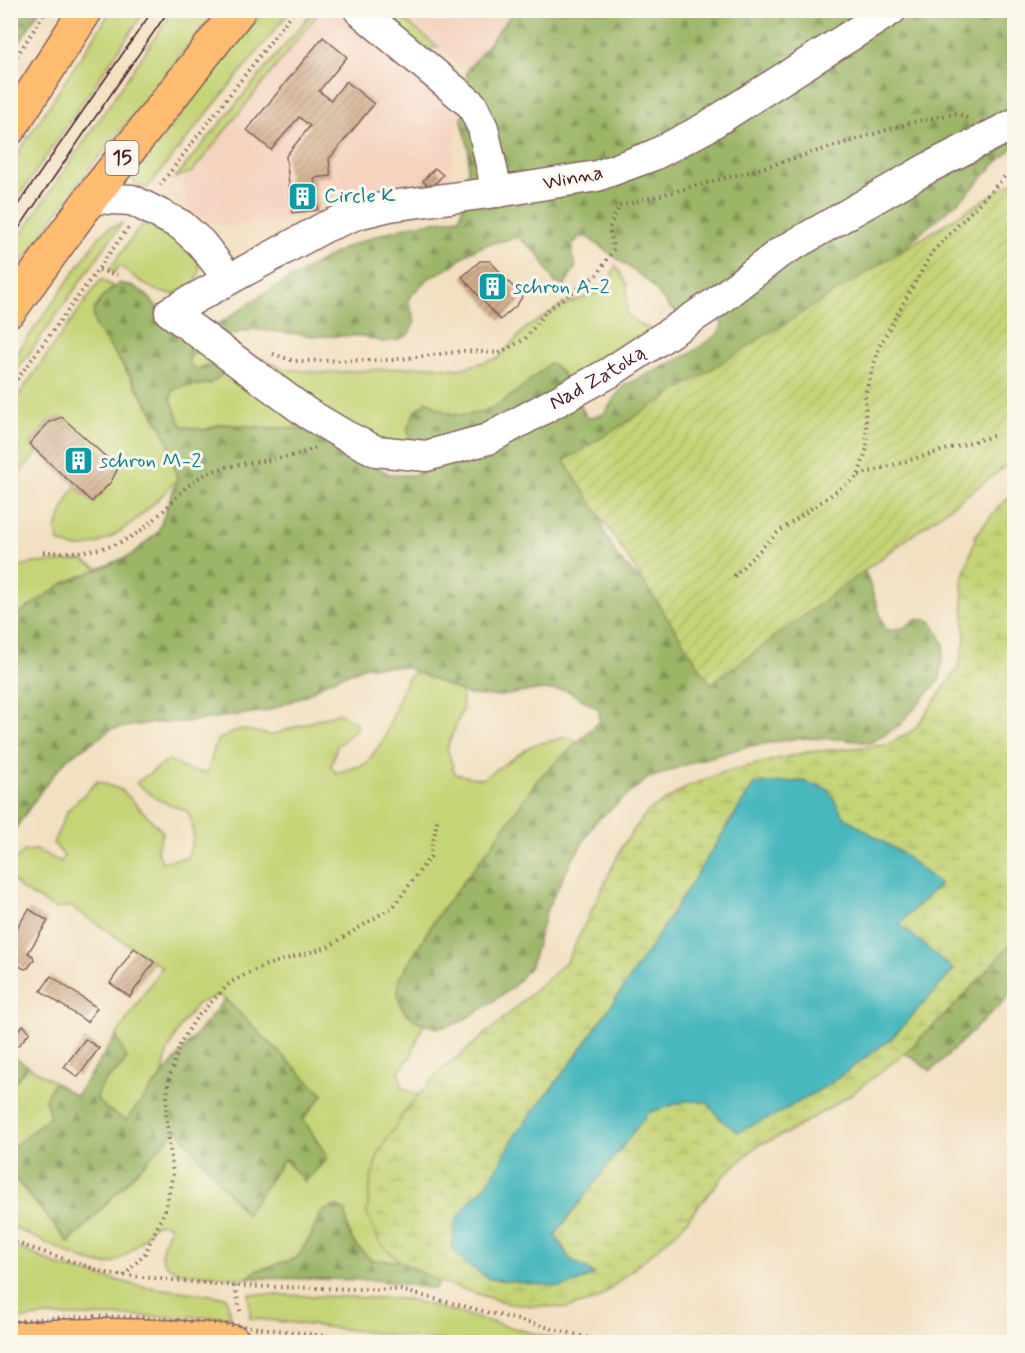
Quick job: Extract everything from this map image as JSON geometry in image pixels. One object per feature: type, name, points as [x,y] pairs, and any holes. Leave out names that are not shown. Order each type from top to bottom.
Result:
[{"type":"main road","points":[[10,128],[86,10]]},
{"type":"main road","name":"15","points":[[10,310],[91,198],[239,10]]},
{"type":"main road","points":[[10,1339],[133,1335],[234,1342]]},
{"type":"street","points":[[359,10],[427,82],[472,105],[483,128],[497,192]]},
{"type":"street","name":"Winna","points":[[170,312],[325,227],[357,214],[390,206],[597,176],[654,155],[705,128],[891,10]]},
{"type":"street","name":"Nad Zatoką","points":[[170,312],[307,413],[344,435],[376,451],[426,456],[488,439],[609,373],[715,303],[778,254],[928,168],[1005,128]]},
{"type":"street","points":[[91,198],[125,198],[182,225],[201,243],[229,279]]},
{"type":"path","points":[[10,66],[46,10]]},
{"type":"path","points":[[10,389],[99,270],[156,211],[295,10]]},
{"type":"path","points":[[229,356],[263,351],[294,361],[381,360],[464,351],[499,353],[525,339],[547,310],[598,274],[614,249],[609,229],[619,206],[752,171],[913,122],[958,113],[1005,128]]},
{"type":"path","points":[[858,476],[867,448],[865,395],[879,347],[932,252],[1014,167]]},
{"type":"path","points":[[99,270],[117,275]]},
{"type":"path","points":[[43,552],[82,553],[115,546],[140,533],[182,490],[204,475],[309,451],[344,435]]},
{"type":"path","points":[[734,576],[778,532],[858,476],[996,435]]},
{"type":"path","points":[[124,1276],[145,1253],[165,1210],[173,1174],[166,1115],[168,1083],[180,1044],[196,1018],[231,982],[262,966],[327,947],[394,906],[430,856],[438,816]]},
{"type":"path","points":[[10,1241],[110,1274],[124,1276],[235,1286],[400,1290],[605,1342]]},
{"type":"path","points":[[10,1322],[32,1319],[151,1317],[377,1342]]},
{"type":"shaded area","points":[[319,11],[343,11],[460,105],[448,186],[324,204],[302,216],[228,227],[191,219],[183,182]]},
{"type":"shaded area","points":[[393,11],[514,11],[467,71]]},
{"type":"green space","points":[[265,10],[290,11],[147,188],[136,184],[132,179],[133,173]]},
{"type":"green space","points":[[10,11],[39,11],[17,46],[11,43]]},
{"type":"green space","points":[[111,11],[145,11],[11,208],[11,164]]},
{"type":"green space","points":[[173,11],[216,11],[76,186],[11,278],[11,249]]},
{"type":"green space","points":[[313,11],[319,11],[192,172],[175,178]]},
{"type":"green space","points":[[372,11],[393,11],[438,47],[428,49]]},
{"type":"green space","points":[[514,11],[1014,11],[1014,147],[968,193],[911,241],[893,266],[597,506],[604,531],[617,557],[658,597],[860,560],[886,630],[903,628],[916,619],[931,621],[944,644],[940,679],[900,725],[870,743],[841,739],[799,738],[745,747],[690,763],[647,779],[595,822],[547,909],[531,965],[513,987],[458,1023],[437,1028],[417,1021],[403,1010],[398,997],[399,979],[437,916],[494,842],[538,779],[600,721],[599,709],[566,690],[536,690],[501,696],[469,695],[405,667],[366,666],[328,681],[306,695],[267,711],[112,729],[67,759],[45,785],[11,835],[11,619],[63,584],[131,555],[158,532],[177,480],[171,449],[162,428],[132,378],[95,326],[93,312],[103,296],[120,283],[138,289],[151,299],[181,340],[222,322],[260,296],[344,248],[413,225],[460,218],[467,184],[469,150],[462,122],[467,71]],"holes":[[[518,237],[539,255],[555,283],[565,285],[576,266],[572,257],[572,246],[579,237],[587,237],[648,281],[670,308],[679,313],[718,317],[722,325],[718,334],[688,355],[623,386],[604,414],[587,418],[568,381],[550,363],[506,400],[480,412],[466,415],[452,414],[427,401],[414,413],[407,430],[423,469],[415,475],[391,475],[309,428],[221,424],[205,430],[182,426],[171,400],[173,390],[215,381],[225,369],[219,363],[209,364],[196,370],[188,363],[191,356],[202,348],[228,336],[253,329],[316,336],[362,336],[383,342],[397,340],[408,335],[415,322],[408,299],[427,279],[452,266],[469,252],[488,244]]]},
{"type":"green space","points":[[1014,181],[1014,460],[711,684],[564,461]]},
{"type":"green space","points":[[152,221],[197,256],[200,270],[195,285],[169,294],[147,286],[120,266],[115,272],[109,270],[139,228],[145,222]]},
{"type":"green space","points":[[122,223],[11,379],[11,362],[99,237],[109,228]]},
{"type":"green space","points":[[616,265],[627,285],[627,315],[658,333],[571,385],[559,369],[550,363],[506,400],[480,412],[466,415],[452,414],[427,402],[415,446],[373,441],[248,360],[259,358],[284,369],[325,373],[432,366],[460,369],[498,358],[526,328],[561,306],[596,293],[610,280]]},
{"type":"green space","points":[[101,279],[114,287],[103,296],[116,355],[162,428],[171,449],[177,480],[144,513],[115,535],[86,547],[72,547],[59,542],[56,529],[67,500],[75,487],[93,502],[111,482],[118,468],[62,417],[49,422],[29,444],[38,453],[15,481],[11,492],[11,406]]},
{"type":"green space","points":[[202,348],[309,428],[221,424],[205,430],[182,426],[171,400],[173,390],[182,386],[210,384],[209,364],[196,370],[188,363],[191,356]]},
{"type":"green space","points":[[1014,493],[1014,941],[958,1002],[905,1053],[849,1096],[789,1132],[757,1146],[725,1174],[679,1230],[597,1300],[567,1308],[509,1304],[440,1282],[400,1261],[381,1244],[367,1214],[371,1180],[379,1152],[406,1110],[441,1070],[493,1028],[567,961],[623,845],[647,812],[687,787],[721,773],[807,752],[888,745],[915,729],[958,668],[965,641],[962,581],[976,535],[1000,505]]},
{"type":"green space","points":[[82,560],[99,569],[63,584],[11,619],[11,568],[34,563]]},
{"type":"green space","points":[[424,664],[460,681],[463,708],[447,748],[455,774],[482,779],[533,745],[567,737],[611,753],[432,1002],[411,1056],[399,1071],[402,1088],[419,1095],[406,1110],[379,1152],[371,1180],[367,1214],[381,1244],[400,1261],[374,1261],[359,1252],[349,1232],[346,1211],[321,1213],[311,1236],[297,1258],[256,1271],[247,1278],[182,1273],[173,1269],[163,1260],[162,1248],[170,1226],[163,1223],[154,1225],[128,1253],[109,1264],[101,1264],[76,1256],[11,1226],[10,1173],[69,1243],[177,1129],[246,1215],[303,1119],[323,1095],[225,999],[218,995],[197,1004],[180,1027],[167,1053],[163,1074],[126,1121],[108,1110],[97,1100],[99,1092],[105,1081],[119,1070],[127,1059],[116,1036],[162,967],[70,906],[56,909],[24,891],[11,879],[13,863],[24,851],[37,850],[61,862],[64,856],[53,843],[68,810],[98,781],[123,791],[163,832],[157,849],[162,862],[187,857],[192,845],[193,834],[188,812],[157,799],[136,783],[169,760],[187,770],[207,773],[217,740],[240,729],[271,735],[338,713],[355,722],[358,728],[337,746],[331,766],[336,773],[366,764],[384,739],[406,680]]},
{"type":"green space","points":[[1014,941],[1014,991],[931,1071],[905,1053],[958,1002]]},
{"type":"green space","points":[[225,999],[323,1095],[303,1119],[328,1158],[305,1182],[284,1159],[246,1215],[177,1129],[69,1243],[11,1173],[11,1149],[50,1116],[45,1099],[54,1082],[76,1096],[116,1036],[127,1059],[119,1070],[105,1081],[97,1100],[108,1110],[126,1120]]},
{"type":"green space","points":[[11,1055],[28,1066],[11,1086]]},
{"type":"green space","points":[[28,1066],[54,1082],[45,1099],[50,1116],[11,1149],[11,1086]]},
{"type":"green space","points":[[335,1206],[346,1211],[347,1229],[354,1243],[371,1260],[400,1261],[440,1282],[434,1289],[376,1280],[247,1278],[256,1271],[297,1258],[311,1236],[321,1212]]},
{"type":"green space","points":[[11,1244],[59,1266],[140,1286],[226,1297],[231,1317],[44,1316],[11,1321]]},
{"type":"green space","points":[[249,1294],[407,1299],[565,1342],[454,1342],[250,1318]]},
{"type":"water","points":[[803,781],[828,789],[844,817],[900,852],[940,884],[899,924],[954,970],[891,1039],[828,1085],[781,1112],[738,1132],[721,1120],[707,1102],[685,1101],[648,1113],[555,1235],[570,1259],[594,1274],[562,1287],[489,1279],[466,1264],[451,1247],[456,1220],[488,1183],[518,1131],[575,1058],[649,950],[754,784]]},
{"type":"building","points":[[323,37],[347,57],[319,91],[331,100],[346,81],[374,104],[329,159],[331,176],[314,178],[318,210],[292,213],[286,156],[310,126],[299,117],[271,150],[247,130]]},
{"type":"building","points":[[435,168],[443,175],[431,188],[423,181]]},
{"type":"building","name":"schron A-2","points":[[480,261],[490,261],[522,297],[517,305],[500,320],[462,277]]},
{"type":"building","name":"schron M-2","points":[[62,417],[118,468],[111,482],[92,502],[29,444],[49,422]]},
{"type":"building","points":[[29,909],[48,921],[28,953],[33,956],[34,960],[28,968],[24,969],[10,960],[10,938]]},
{"type":"building","points":[[134,948],[154,962],[130,997],[110,983]]},
{"type":"building","points":[[51,976],[97,1008],[87,1022],[41,991]]},
{"type":"building","points":[[23,1025],[30,1032],[18,1046],[10,1039]]},
{"type":"building","points":[[85,1039],[99,1048],[78,1077],[64,1067]]},
{"type":"tram line","points":[[10,216],[153,10]]},
{"type":"tram line","points":[[10,241],[169,10]]},
{"type":"place","name":"Circle K","points":[[303,196]]},
{"type":"place","name":"schron A-2","points":[[492,287]]},
{"type":"place","name":"schron M-2","points":[[78,461]]}]
